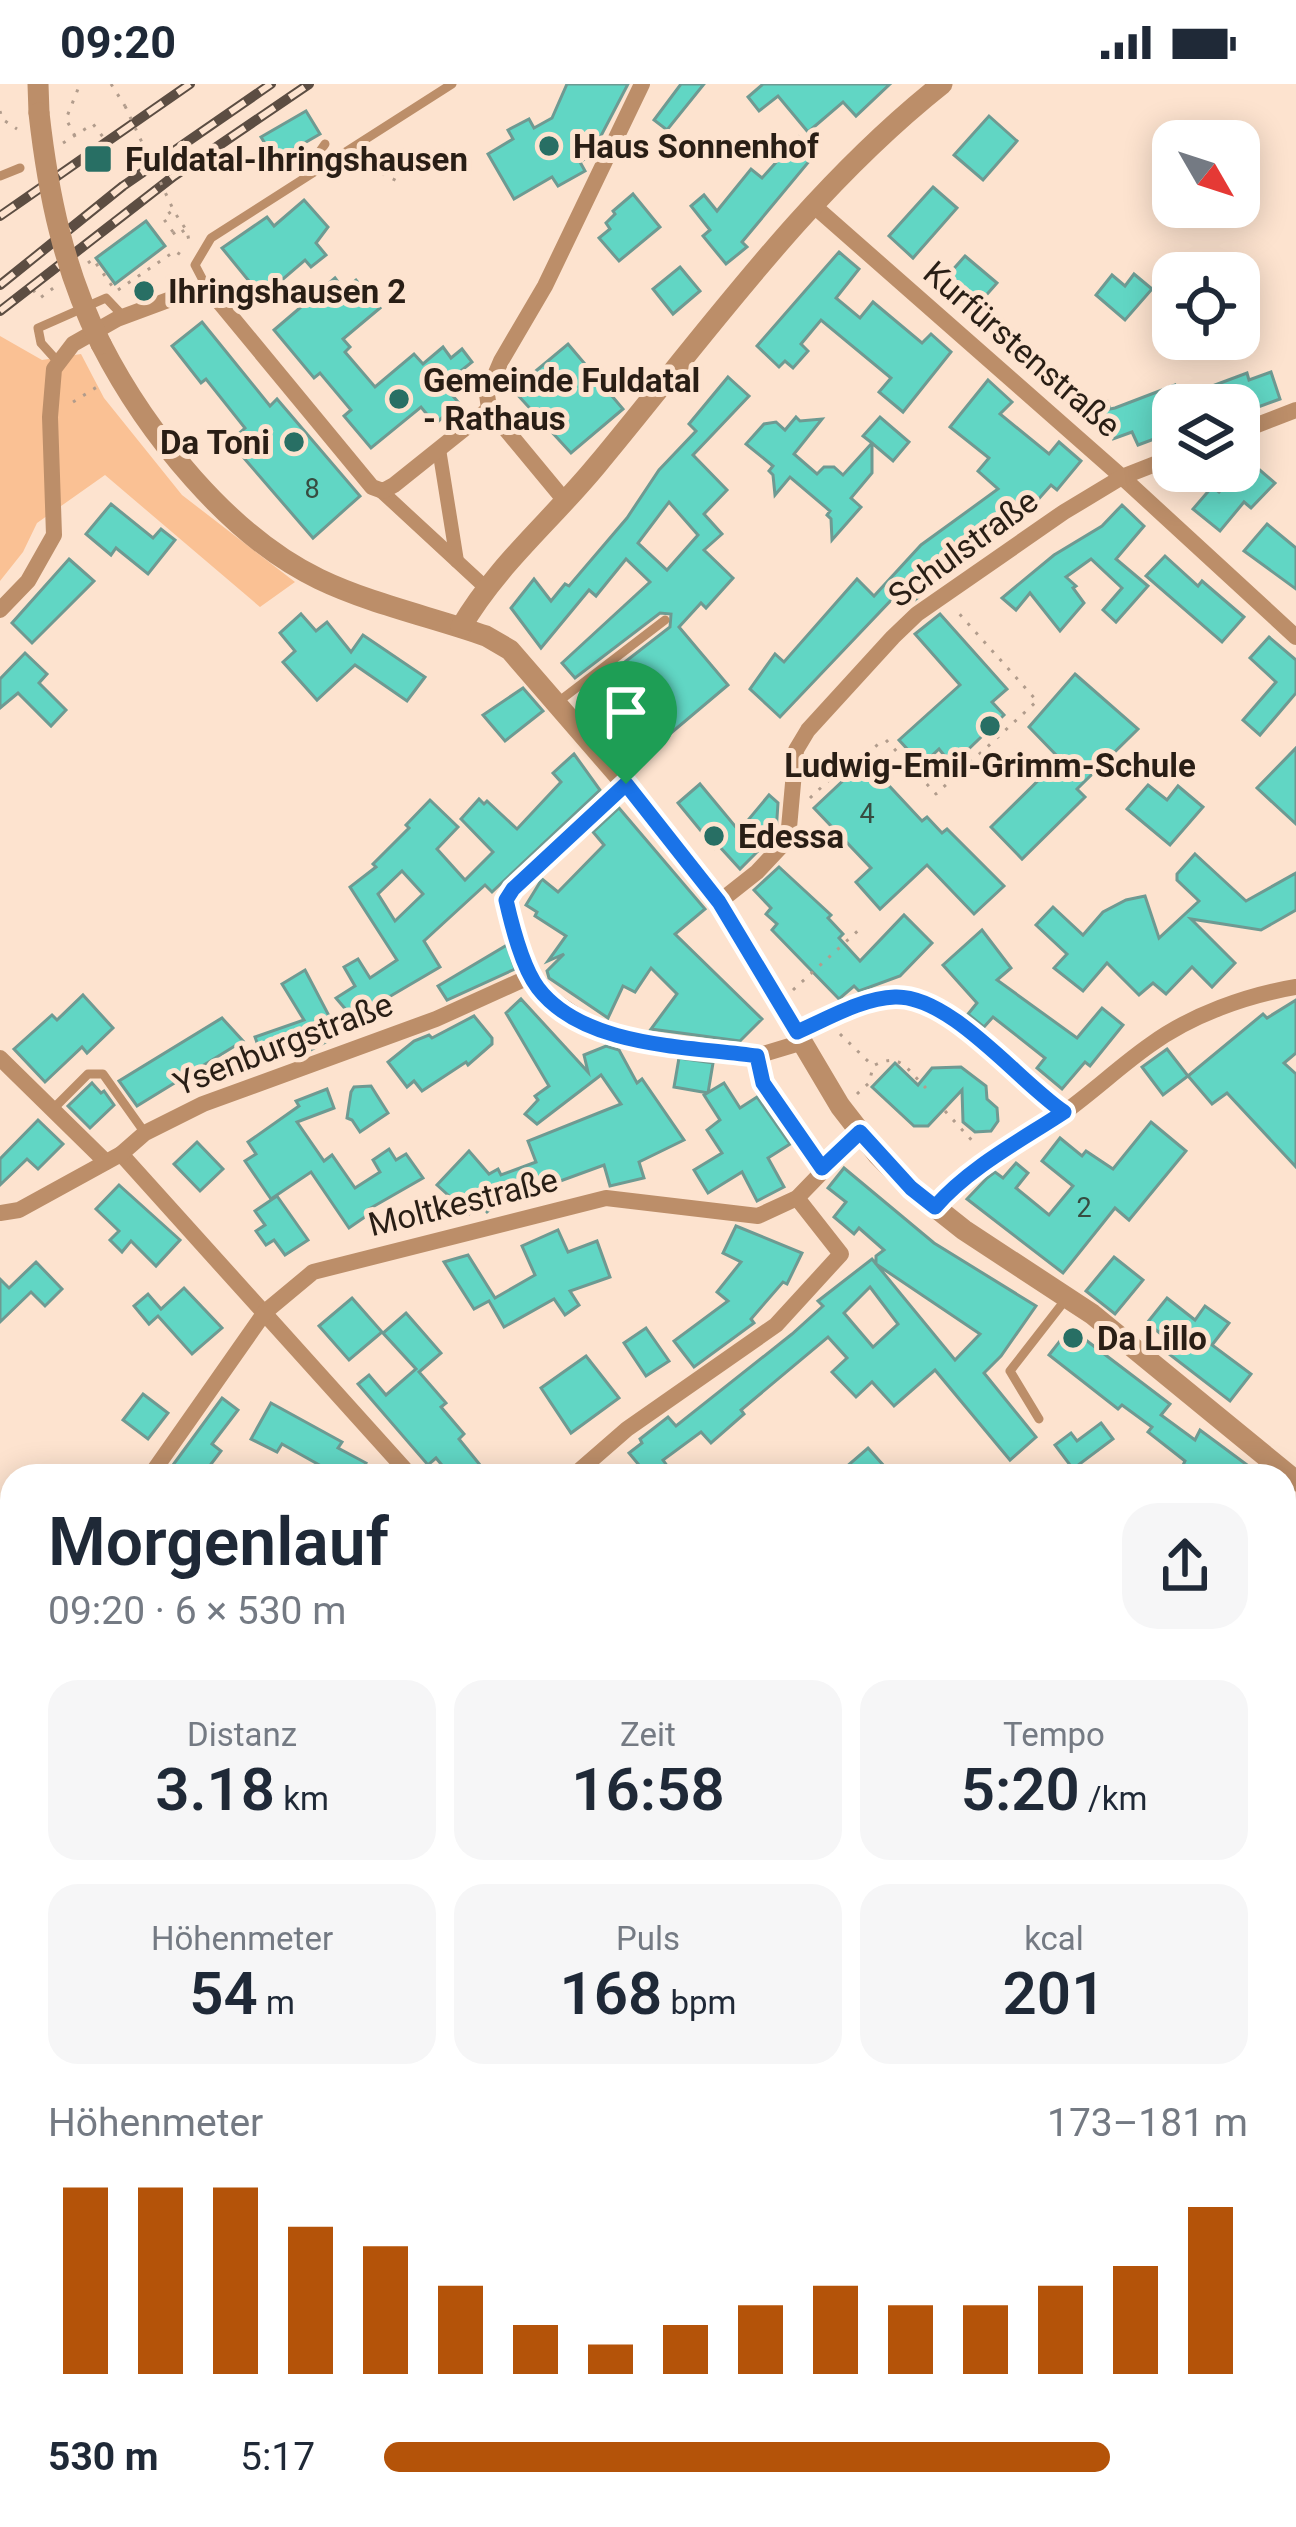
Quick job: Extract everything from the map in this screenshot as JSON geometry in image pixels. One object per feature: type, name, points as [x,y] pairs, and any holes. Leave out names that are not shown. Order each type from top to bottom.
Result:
[{"type":"street","points":[[38,84],[46,176],[59,235],[86,313],[117,374],[165,446],[236,521],[291,565],[325,582],[461,627],[510,650],[626,784],[719,902],[841,1106],[911,1188],[1144,1356],[1275,1464]]},
{"type":"street","points":[[566,502],[489,409],[487,394],[642,84]]},
{"type":"street","points":[[461,627],[484,587],[566,502],[813,205],[862,152],[942,84]]},
{"type":"street","name":"Kurfürstenstraße","points":[[813,205],[1296,637]]},
{"type":"street","points":[[0,610],[28,581],[55,535],[50,417],[54,369],[73,344],[124,316],[206,286],[368,482],[484,587]]},
{"type":"street","points":[[380,490],[394,485],[489,409]]},
{"type":"street","points":[[1260,424],[1296,410]]},
{"type":"street","points":[[439,449],[457,561]]},
{"type":"street","name":"Schulstraße","points":[[719,902],[788,839],[796,750],[808,730],[893,637],[1064,512],[1122,477],[1152,465]]},
{"type":"street","points":[[626,784],[506,900],[540,991],[574,1016],[622,1039],[757,1056],[857,1006],[897,997],[951,1018],[1064,1112]]},
{"type":"street","name":"Ysenburgstraße","points":[[0,1214],[20,1210],[114,1158],[145,1133],[202,1104],[436,1019],[531,976]]},
{"type":"street","points":[[935,1207],[950,1190],[1064,1112],[1153,1042],[1207,1014],[1296,986]]},
{"type":"street","points":[[757,1056],[763,1083],[822,1168]]},
{"type":"street","points":[[0,1058],[52,1110],[114,1158],[265,1312],[400,1464]]},
{"type":"street","points":[[587,1464],[628,1429],[776,1325],[841,1254],[797,1198],[860,1132]]},
{"type":"street","name":"Moltkestraße","points":[[158,1464],[265,1312],[313,1271],[606,1198],[758,1216],[797,1198]]},
{"type":"lane","points":[[206,286],[195,266],[211,238],[452,84]]},
{"type":"lane","points":[[298,182],[325,144]]},
{"type":"lane","points":[[0,176],[20,168]]},
{"type":"lane","points":[[59,363],[41,344],[38,328],[106,298],[124,316]]},
{"type":"lane","points":[[558,703],[665,620]]},
{"type":"lane","points":[[52,1110],[88,1074],[103,1074],[145,1133]]},
{"type":"lane","points":[[1039,1419],[1010,1371],[1066,1299]]},
{"type":"path","points":[[80,84],[66,119],[75,136],[93,124],[103,137]]},
{"type":"path","points":[[112,84],[186,229],[176,236],[163,218],[175,213],[187,232]]},
{"type":"path","points":[[0,111],[2,119],[17,129]]},
{"type":"path","points":[[355,145],[369,166],[403,184]]},
{"type":"path","points":[[75,272],[93,259],[116,291],[175,250],[195,266]]},
{"type":"path","points":[[33,290],[40,298],[58,285]]},
{"type":"path","points":[[64,407],[96,388]]},
{"type":"path","points":[[811,797],[886,739],[936,794],[1037,701],[944,596]]},
{"type":"path","points":[[778,999],[805,982],[862,927]]},
{"type":"path","points":[[842,1036],[873,1066]]},
{"type":"path","points":[[873,1066],[896,1059],[926,1088]]},
{"type":"path","points":[[841,1106],[869,1083],[873,1066]]},
{"type":"path","points":[[945,1111],[968,1133],[987,1162]]},
{"type":"shaded area","points":[[0,336],[42,360],[81,354],[104,398],[182,495],[295,582],[260,607],[105,475],[37,523],[23,552],[0,581]]},
{"type":"building","name":"Haus Sonnenhof","points":[[567,84],[628,84],[591,155],[580,162],[585,171],[558,186],[552,177],[514,199],[488,154],[513,139],[508,130],[529,119],[534,128],[552,118]]},
{"type":"building","points":[[681,84],[704,84],[667,130],[654,120]]},
{"type":"building","points":[[763,84],[890,84],[856,116],[843,102],[808,132],[778,96],[759,111],[748,97]]},
{"type":"building","points":[[306,111],[320,134],[275,160],[261,137]]},
{"type":"building","points":[[989,116],[1017,141],[983,180],[954,155]]},
{"type":"building","points":[[799,137],[816,153],[742,242],[747,247],[726,264],[703,236],[710,230],[691,206],[704,195],[717,211],[751,169],[762,178]]},
{"type":"building","points":[[933,187],[957,208],[913,258],[889,236]]},
{"type":"building","points":[[633,194],[660,227],[619,261],[599,238],[610,229],[606,223],[613,211]]},
{"type":"building","points":[[304,200],[328,227],[316,243],[326,255],[311,267],[305,260],[262,297],[222,248],[267,217],[274,226]]},
{"type":"building","points":[[146,221],[165,246],[115,284],[96,258]]},
{"type":"building","points":[[839,252],[859,269],[836,298],[860,318],[873,302],[922,343],[931,334],[951,352],[903,412],[879,392],[891,378],[821,320],[801,344],[808,351],[793,368],[785,361],[779,367],[757,346]]},
{"type":"building","points":[[965,256],[997,283],[973,310],[942,282]]},
{"type":"building","points":[[680,267],[700,291],[673,314],[653,289]]},
{"type":"building","points":[[1134,274],[1152,289],[1125,320],[1096,295],[1112,275],[1125,286]]},
{"type":"building","points":[[335,278],[344,290],[356,280],[380,308],[343,339],[350,347],[345,352],[375,387],[414,354],[423,364],[443,347],[451,358],[462,349],[472,362],[462,370],[470,380],[452,395],[459,403],[435,424],[421,407],[371,448],[344,416],[351,410],[320,373],[314,378],[274,330]]},
{"type":"building","points":[[202,322],[270,406],[277,399],[360,496],[313,538],[243,457],[249,452],[235,437],[245,428],[172,346]]},
{"type":"building","points":[[568,344],[623,409],[571,453],[513,390]]},
{"type":"building","points":[[1271,372],[1280,399],[1260,406],[1260,384],[1218,384],[1247,373],[1249,380]]},
{"type":"building","points":[[728,377],[749,396],[693,455],[727,490],[704,514],[722,534],[704,550],[733,578],[706,608],[701,603],[679,627],[728,685],[645,755],[626,734],[620,739],[598,713],[605,707],[590,689],[670,627],[671,614],[660,613],[575,678],[562,663],[650,582],[626,559],[596,596],[589,590],[541,648],[511,608],[534,579],[551,601],[565,584],[569,586],[627,518],[659,470],[696,431],[689,424]],"holes":[[[669,502],[698,535],[667,570],[638,543]]]},
{"type":"building","points":[[988,380],[1012,402],[1000,414],[1049,454],[1059,442],[1081,461],[1057,490],[1051,485],[1027,512],[924,575],[933,583],[908,605],[897,594],[780,717],[750,689],[775,654],[784,662],[857,579],[874,596],[921,545],[998,489],[978,471],[989,458],[950,427]]},
{"type":"building","points":[[1152,394],[1152,440],[1138,445],[1132,432],[1113,439],[1103,423],[1099,425],[1093,408],[1107,401],[1110,409]]},
{"type":"building","points":[[796,417],[800,421],[822,419],[794,454],[817,474],[824,467],[834,467],[843,475],[872,443],[872,473],[851,498],[861,507],[832,540],[830,511],[790,477],[775,495],[769,471],[773,466],[746,444],[764,424],[776,422],[785,430]]},
{"type":"building","points":[[880,417],[909,442],[893,461],[863,436]]},
{"type":"building","points":[[1260,470],[1275,483],[1251,508],[1244,502],[1220,531],[1193,509],[1208,492],[1260,492]]},
{"type":"building","points":[[111,504],[153,538],[161,529],[175,540],[148,574],[116,548],[111,555],[86,534]]},
{"type":"building","points":[[1122,505],[1144,526],[1116,559],[1148,586],[1116,622],[1103,610],[1122,588],[1091,559],[1066,577],[1084,603],[1060,631],[1030,593],[1016,610],[1002,598],[1054,555],[1102,526]]},
{"type":"building","points":[[1267,524],[1296,548],[1296,589],[1244,551]]},
{"type":"building","points":[[1165,556],[1244,617],[1222,642],[1146,576]]},
{"type":"building","points":[[69,559],[94,581],[32,643],[12,623]]},
{"type":"building","points":[[301,614],[316,631],[327,622],[351,652],[363,635],[425,677],[407,701],[355,665],[317,700],[283,662],[295,651],[280,633]]},
{"type":"building","points":[[940,614],[1007,689],[992,702],[1004,715],[952,765],[939,749],[922,765],[899,740],[960,685],[915,634]]},
{"type":"building","points":[[1269,637],[1296,660],[1296,693],[1260,735],[1243,720],[1276,682],[1250,658]]},
{"type":"building","points":[[25,653],[47,674],[39,683],[66,710],[51,726],[18,693],[0,708],[0,679]]},
{"type":"building","points":[[1075,674],[1138,729],[1077,789],[1085,797],[1022,859],[991,827],[1060,759],[1029,727]]},
{"type":"building","points":[[523,688],[543,711],[505,741],[483,715]]},
{"type":"building","points":[[1296,748],[1296,824],[1257,788]]},
{"type":"building","points":[[574,754],[600,790],[492,892],[485,885],[424,941],[440,967],[353,1018],[336,998],[355,986],[344,967],[358,959],[370,978],[397,960],[350,887],[376,867],[373,864],[430,800],[458,827],[437,849],[465,880],[493,852],[461,819],[479,799],[517,829],[561,782],[553,773]],"holes":[[[402,871],[423,894],[395,921],[378,894]]]},
{"type":"building","points":[[865,760],[922,821],[927,817],[942,833],[947,829],[1004,886],[974,914],[927,865],[880,909],[856,882],[871,868],[814,808]]},
{"type":"building","points":[[700,784],[739,831],[769,795],[778,803],[776,833],[740,869],[718,845],[715,848],[678,803]]},
{"type":"building","points":[[1148,785],[1167,800],[1178,786],[1203,807],[1170,845],[1127,809]]},
{"type":"building","points":[[619,808],[705,909],[675,934],[762,1019],[740,1041],[651,1029],[677,994],[651,968],[635,992],[623,986],[608,1018],[549,978],[547,971],[564,954],[548,961],[566,936],[526,905],[542,879],[558,892],[604,845],[593,832]]},
{"type":"building","points":[[1195,854],[1246,901],[1296,873],[1296,910],[1261,930],[1191,919],[1235,963],[1212,987],[1192,967],[1166,994],[1153,983],[1139,995],[1107,963],[1083,991],[1054,968],[1067,954],[1036,925],[1053,907],[1083,935],[1103,912],[1145,896],[1159,938],[1199,901],[1177,880]]},
{"type":"building","points":[[779,867],[831,915],[828,918],[843,934],[839,938],[860,961],[904,915],[932,943],[900,976],[859,991],[854,986],[839,999],[772,930],[777,924],[766,914],[771,908],[754,890]]},
{"type":"building","points":[[982,930],[1011,968],[997,980],[1077,1038],[1102,1008],[1123,1025],[1090,1066],[1085,1062],[1062,1089],[1037,1068],[1045,1058],[993,1017],[984,1027],[968,1014],[977,1003],[943,965]]},
{"type":"building","points":[[507,945],[515,969],[447,1000],[438,986]]},
{"type":"building","points":[[305,970],[339,1035],[303,1054],[300,1048],[264,1062],[255,1037],[304,1020],[282,984]]},
{"type":"building","points":[[83,995],[113,1028],[87,1053],[82,1047],[45,1082],[14,1049],[52,1015],[57,1020]]},
{"type":"building","points":[[521,999],[588,1072],[584,1055],[606,1046],[619,1050],[637,1083],[642,1079],[684,1140],[639,1162],[644,1178],[610,1186],[604,1165],[511,1199],[509,1193],[487,1212],[479,1203],[469,1214],[437,1185],[469,1151],[489,1174],[498,1169],[501,1175],[536,1162],[528,1141],[621,1104],[601,1075],[537,1124],[525,1114],[538,1100],[535,1096],[549,1086],[506,1013]]},
{"type":"building","points":[[1296,1000],[1296,1053],[1284,1063],[1296,1074],[1296,1167],[1227,1093],[1212,1104],[1188,1076],[1263,1014],[1267,1018]]},
{"type":"building","points":[[474,1016],[492,1044],[468,1065],[422,1091],[414,1081],[407,1087],[388,1062],[414,1041],[432,1038]]},
{"type":"building","points":[[222,1018],[243,1041],[137,1106],[119,1081]]},
{"type":"building","points":[[1167,1049],[1188,1076],[1163,1095],[1142,1067]]},
{"type":"building","points":[[679,1058],[713,1063],[708,1093],[674,1087]]},
{"type":"building","points":[[895,1063],[918,1085],[932,1068],[961,1067],[986,1086],[998,1121],[991,1131],[975,1132],[963,1122],[962,1090],[928,1126],[914,1126],[872,1087]]},
{"type":"building","points":[[92,1083],[114,1105],[90,1128],[68,1106]]},
{"type":"building","points":[[724,1083],[740,1108],[757,1097],[790,1144],[768,1158],[784,1187],[757,1201],[742,1172],[708,1193],[694,1170],[722,1153],[707,1130],[720,1120],[704,1095]]},
{"type":"building","points":[[371,1086],[388,1113],[360,1132],[347,1118],[351,1092],[354,1087]]},
{"type":"building","points":[[327,1089],[334,1108],[297,1122],[324,1161],[332,1155],[355,1188],[380,1172],[373,1160],[389,1149],[396,1160],[406,1154],[423,1178],[369,1209],[372,1212],[349,1228],[311,1172],[271,1199],[245,1161],[256,1154],[248,1142],[299,1106],[296,1101]]},
{"type":"building","points":[[38,1120],[63,1144],[38,1169],[27,1159],[0,1185],[0,1159]]},
{"type":"building","points":[[1151,1122],[1186,1151],[1129,1220],[1115,1208],[1063,1273],[967,1199],[995,1172],[1003,1178],[1016,1163],[1028,1173],[1016,1188],[1049,1215],[1073,1186],[1042,1161],[1060,1138],[1082,1156],[1086,1151],[1113,1169]]},
{"type":"building","points":[[197,1142],[223,1169],[200,1191],[174,1164]]},
{"type":"building","points":[[844,1168],[934,1243],[1036,1306],[984,1373],[1036,1437],[1010,1460],[935,1370],[894,1406],[872,1382],[856,1397],[832,1372],[847,1358],[828,1337],[741,1410],[744,1414],[711,1443],[701,1432],[663,1460],[666,1464],[638,1464],[629,1453],[642,1443],[640,1439],[668,1417],[676,1426],[792,1334],[823,1306],[818,1301],[872,1259],[876,1264],[876,1256],[884,1250],[859,1228],[854,1234],[834,1217],[846,1202],[828,1188]],"holes":[[[876,1264],[980,1334],[955,1360]],[[870,1287],[898,1324],[873,1347],[844,1313]]]},
{"type":"building","points":[[119,1185],[180,1240],[156,1266],[131,1241],[122,1252],[110,1240],[119,1231],[96,1209]]},
{"type":"building","points":[[277,1196],[308,1240],[285,1255],[274,1240],[266,1245],[256,1231],[265,1225],[255,1211]]},
{"type":"building","points":[[736,1226],[802,1253],[787,1284],[783,1282],[751,1319],[754,1323],[694,1367],[674,1341],[728,1301],[717,1292],[741,1262],[723,1253]]},
{"type":"building","points":[[558,1230],[568,1252],[597,1241],[610,1277],[570,1291],[579,1305],[565,1315],[554,1299],[504,1327],[489,1301],[474,1309],[444,1262],[468,1255],[495,1298],[535,1275],[522,1246]]},
{"type":"building","points":[[1114,1257],[1143,1280],[1115,1314],[1086,1291]]},
{"type":"building","points":[[36,1262],[62,1289],[45,1306],[31,1292],[0,1322],[0,1279],[9,1288]]},
{"type":"building","points":[[184,1288],[222,1328],[192,1354],[158,1316],[149,1324],[134,1306],[148,1294],[161,1309]]},
{"type":"building","points":[[352,1298],[382,1332],[349,1360],[319,1326]]},
{"type":"building","points":[[1167,1298],[1195,1320],[1205,1306],[1229,1323],[1212,1345],[1251,1374],[1230,1401],[1169,1354],[1175,1345],[1147,1323]]},
{"type":"building","points":[[406,1313],[441,1353],[419,1372],[446,1403],[441,1407],[464,1434],[459,1439],[479,1464],[441,1464],[436,1458],[427,1464],[358,1384],[369,1375],[386,1395],[416,1369],[383,1333]]},
{"type":"building","points":[[646,1328],[669,1361],[646,1376],[624,1343]]},
{"type":"building","points":[[1070,1328],[1170,1404],[1161,1415],[1195,1440],[1200,1430],[1246,1464],[1184,1464],[1148,1432],[1152,1427],[1122,1405],[1118,1409],[1049,1355]]},
{"type":"building","points":[[586,1356],[619,1398],[571,1433],[541,1388]]},
{"type":"building","points":[[143,1394],[168,1413],[148,1439],[123,1420]]},
{"type":"building","points":[[222,1398],[238,1410],[212,1444],[221,1451],[211,1464],[174,1464]]},
{"type":"building","points":[[271,1403],[342,1442],[338,1448],[366,1463],[318,1464],[282,1444],[277,1452],[251,1439]]},
{"type":"building","points":[[1101,1423],[1113,1439],[1080,1464],[1069,1464],[1055,1445],[1071,1433],[1077,1441]]},
{"type":"building","points":[[868,1448],[882,1464],[849,1464]]},
{"type":"railway","points":[[0,216],[190,84]]},
{"type":"railway","points":[[0,285],[123,186],[271,84]]},
{"type":"railway","points":[[0,311],[174,176],[309,84]]},
{"type":"place","name":"Haus Sonnenhof","points":[[549,146]]},
{"type":"place","name":"Fuldatal-Ihringshausen","points":[[98,159]]},
{"type":"place","name":"Ihringshausen 2","points":[[144,291]]},
{"type":"place","name":"Gemeinde Fuldatal - Rathaus","points":[[399,399]]},
{"type":"place","name":"Da Toni","points":[[294,442]]},
{"type":"place","name":"Ludwig-Emil-Grimm-Schule","points":[[990,726]]},
{"type":"place","name":"Edessa","points":[[714,836]]},
{"type":"place","name":"Da Lillo","points":[[1073,1338]]},
{"type":"route","points":[[626,784],[719,902],[797,1032],[857,1006],[897,997],[923,1004],[951,1018],[1064,1112],[987,1162],[935,1207],[860,1132],[822,1168],[763,1083],[757,1056],[622,1039],[574,1016],[540,991],[506,900],[626,784]]}]
